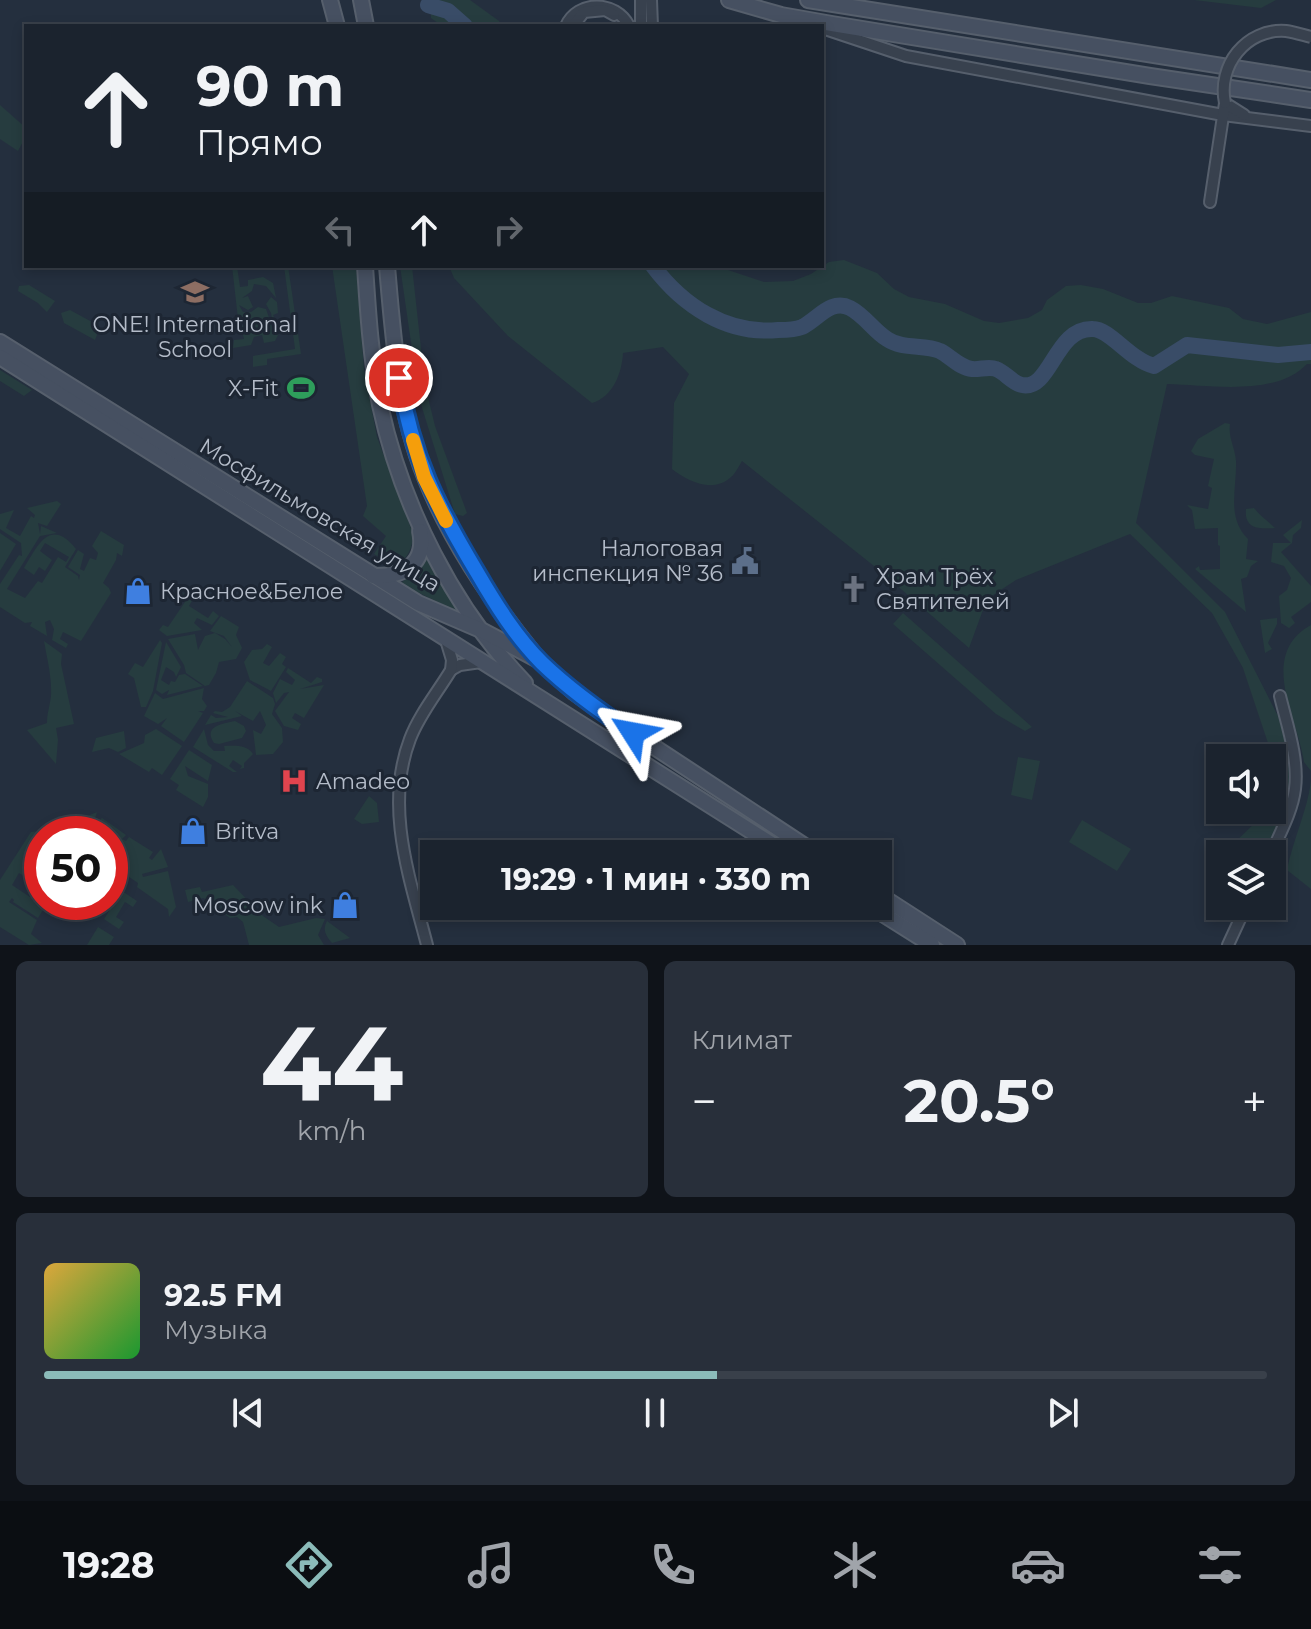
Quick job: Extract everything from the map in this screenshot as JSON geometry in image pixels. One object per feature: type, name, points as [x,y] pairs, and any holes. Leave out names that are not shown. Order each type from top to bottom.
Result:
[{"type":"main road","points":[[330,0],[336,24]]},
{"type":"main road","points":[[361,0],[366,24]]},
{"type":"main road","points":[[729,0],[781,15],[1311,100]]},
{"type":"main road","points":[[808,0],[1311,80]]},
{"type":"main road","points":[[365,268],[380,403],[388,439],[421,537],[417,559],[402,573],[373,576]]},
{"type":"main road","points":[[387,268],[403,403],[424,477],[453,534],[493,599],[540,661]]},
{"type":"main road","name":"Мосфильмовская улица","points":[[0,342],[8,357],[446,640],[765,840]]},
{"type":"main road","name":"Мосфильмовская улица","points":[[8,357],[418,603],[483,631],[540,661],[575,693],[796,840]]},
{"type":"main road","points":[[417,519],[464,607],[515,672],[542,700]]},
{"type":"main road","points":[[740,824],[747,826],[752,822],[750,810]]},
{"type":"main road","points":[[892,903],[957,945]]},
{"type":"main road","points":[[892,920],[932,945]]},
{"type":"street","points":[[641,0],[651,24]]},
{"type":"street","points":[[642,24],[651,0]]},
{"type":"street","points":[[567,24],[573,12],[600,2],[618,9],[628,24]]},
{"type":"street","points":[[575,24],[584,12],[595,9],[614,14],[621,24]]},
{"type":"street","points":[[781,15],[810,24]]},
{"type":"street","points":[[824,29],[906,56],[1311,126]]},
{"type":"street","points":[[1210,202],[1224,109],[1223,94],[1230,62],[1236,51],[1251,38],[1266,33],[1285,31],[1311,37]]},
{"type":"street","points":[[427,945],[403,846],[399,798],[403,761],[411,737],[451,670],[452,660],[446,640]]},
{"type":"street","points":[[451,670],[460,665],[481,662]]},
{"type":"street","points":[[1277,840],[1292,806],[1295,787],[1291,746],[1280,696]]},
{"type":"street","points":[[1228,945],[1240,920]]},
{"type":"green space","points":[[430,0],[470,0],[500,24],[439,24],[431,18]]},
{"type":"green space","points":[[1194,0],[1276,0],[1261,8]]},
{"type":"green space","points":[[0,105],[24,126],[24,140],[18,151],[0,139]]},
{"type":"green space","points":[[844,260],[877,273],[894,289],[909,297],[945,304],[984,321],[999,323],[1028,318],[1042,310],[1047,300],[1066,286],[1081,285],[1103,289],[1138,303],[1151,303],[1172,296],[1229,308],[1243,319],[1267,324],[1311,312],[1311,364],[1294,374],[1278,381],[1242,387],[1167,384],[1136,523],[1225,612],[1279,718],[1286,744],[1268,744],[1243,668],[1212,613],[1130,534],[1016,580],[987,599],[969,648],[879,570],[742,461],[732,476],[716,485],[700,484],[672,469],[674,403],[689,374],[663,347],[623,353],[621,368],[611,390],[592,403],[508,336],[454,278],[450,268],[722,268],[764,282],[793,281],[824,265]]},
{"type":"green space","points":[[232,268],[237,268],[240,287],[248,286],[248,280],[263,277],[273,283],[276,298],[266,286],[254,284],[252,291],[242,298],[248,296],[253,307],[248,310],[239,305],[243,312],[251,312],[258,307],[266,309],[275,335],[266,304],[271,297],[277,302],[278,313],[273,315],[280,331],[275,341],[264,343],[262,335],[254,337],[251,345],[233,348],[234,340],[244,339],[241,326],[252,324],[247,318],[238,319]]},
{"type":"green space","points":[[284,268],[288,268],[301,354],[267,359],[267,365],[253,367],[253,356],[295,349]]},
{"type":"green space","points":[[332,268],[356,268],[364,369],[377,437],[414,536],[411,548],[399,563],[388,567],[387,562],[374,554],[386,536],[363,516],[367,506]]},
{"type":"green space","points":[[400,268],[412,268],[425,385],[435,426],[467,513],[463,516],[455,514],[419,398]]},
{"type":"green space","points":[[29,285],[55,301],[47,312],[18,291],[19,286]]},
{"type":"green space","points":[[70,310],[92,322],[97,335],[95,340],[64,323],[61,313]]},
{"type":"green space","points":[[0,370],[32,390],[24,396],[0,381]]},
{"type":"green space","points":[[1225,423],[1230,424],[1236,461],[1235,512],[1241,530],[1248,539],[1246,559],[1258,561],[1251,566],[1247,577],[1241,579],[1246,612],[1195,569],[1199,566],[1200,570],[1220,569],[1218,528],[1195,529],[1192,510],[1187,505],[1208,509],[1212,488],[1208,486],[1214,459],[1195,455],[1191,451],[1198,439]]},
{"type":"green space","points":[[57,501],[61,504],[47,526],[38,523],[40,534],[41,526],[57,533],[40,536],[7,589],[25,598],[38,581],[42,583],[58,557],[66,562],[69,557],[45,543],[40,551],[52,560],[45,571],[39,567],[34,575],[24,568],[40,543],[52,535],[59,535],[76,549],[65,567],[79,580],[80,575],[68,567],[78,550],[84,554],[80,569],[84,571],[90,558],[96,560],[98,553],[92,546],[101,531],[124,545],[122,556],[117,553],[103,583],[111,593],[81,641],[63,632],[60,639],[68,644],[66,648],[52,640],[54,629],[50,620],[45,622],[47,636],[30,626],[32,622],[25,623],[0,607],[0,584],[19,555],[22,556],[21,543],[0,529],[0,514],[14,510],[6,528],[20,536],[31,516],[34,518],[35,515],[27,508]]},
{"type":"green space","points":[[1254,508],[1275,528],[1258,528],[1250,524],[1246,509]]},
{"type":"green space","points":[[1302,520],[1292,543],[1281,552],[1311,586],[1311,602],[1291,617],[1295,623],[1289,628],[1281,623],[1279,596],[1287,590],[1291,578],[1284,566],[1271,562],[1273,543],[1291,543],[1283,535]]},
{"type":"green space","points":[[0,533],[16,544],[0,571]]},
{"type":"green space","points":[[425,553],[461,613],[400,584],[416,570]]},
{"type":"green space","points":[[184,593],[193,599],[189,606],[208,618],[213,611],[219,616],[212,625],[197,618],[194,623],[202,630],[167,636],[159,630],[163,625],[168,627],[185,602],[179,597]]},
{"type":"green space","points":[[903,613],[1032,727],[1025,731],[996,714],[893,624]]},
{"type":"green space","points":[[221,616],[239,627],[236,635],[242,648],[236,659],[219,662],[209,685],[205,686],[186,673],[168,639],[195,634],[198,650],[205,636],[215,633],[232,647],[224,636],[210,631]]},
{"type":"green space","points":[[1277,618],[1268,643],[1272,649],[1265,653],[1260,620]]},
{"type":"green space","points":[[1311,625],[1311,771],[1304,762],[1289,708],[1283,670],[1286,653],[1295,638]]},
{"type":"green space","points":[[160,640],[153,691],[146,707],[141,707],[134,678],[128,674],[135,663],[143,667]]},
{"type":"green space","points":[[44,641],[62,654],[61,664],[74,724],[56,728],[56,764],[27,730],[47,723],[51,689]]},
{"type":"green space","points":[[166,642],[181,667],[176,677],[166,667],[161,680],[169,685],[179,675],[185,674],[203,686],[167,695],[169,690],[162,694],[156,690]]},
{"type":"green space","points":[[267,644],[272,647],[263,663],[269,666],[280,653],[286,657],[282,664],[286,667],[271,691],[250,680],[244,662],[252,650],[262,649]]},
{"type":"green space","points":[[288,668],[311,683],[317,677],[322,679],[322,682],[300,689],[324,685],[304,718],[295,713],[292,718],[301,724],[298,730],[284,726],[275,711],[289,692],[284,693],[276,703],[273,693],[280,679],[292,685],[295,680],[286,672]]},
{"type":"green space","points":[[247,681],[273,698],[272,714],[282,728],[283,742],[273,754],[256,755],[253,730],[261,734],[266,725],[260,711],[253,721],[235,711],[242,716],[205,725],[211,715],[228,717],[213,713],[230,707]]},
{"type":"green space","points":[[204,688],[202,699],[207,706],[204,711],[198,711],[203,713],[184,742],[161,726],[167,718],[158,724],[144,716],[155,693],[163,699]]},
{"type":"green space","points":[[235,721],[244,726],[246,731],[242,738],[214,743],[212,729]]},
{"type":"green space","points":[[156,729],[182,746],[162,775],[152,768],[149,772],[119,754],[144,743],[145,735]]},
{"type":"green space","points":[[204,729],[208,745],[214,751],[225,751],[224,746],[232,746],[250,751],[253,754],[244,763],[244,768],[240,769],[242,766],[233,760],[229,766],[237,772],[233,772],[193,747]]},
{"type":"green space","points":[[124,731],[126,748],[118,752],[109,748],[92,752],[96,738]]},
{"type":"green space","points":[[1286,746],[1288,754],[1290,795],[1286,805]]},
{"type":"green space","points":[[189,750],[212,765],[208,781],[185,766],[188,776],[208,784],[208,797],[203,807],[176,790],[179,785],[170,779]]},
{"type":"green space","points":[[1018,757],[1040,761],[1032,800],[1011,795]]},
{"type":"green space","points":[[1311,781],[1311,889],[1287,870]]},
{"type":"green space","points":[[369,796],[377,803],[379,822],[362,824],[354,819]]},
{"type":"green space","points":[[1082,820],[1131,849],[1117,871],[1069,842]]},
{"type":"green space","points":[[1254,824],[1278,824],[1272,840],[1237,840]]},
{"type":"green space","points":[[129,837],[153,852],[149,858],[152,860],[161,849],[168,867],[142,874],[143,877],[168,871],[176,907],[169,917],[168,909],[137,887],[138,883],[128,876]]},
{"type":"green space","points":[[24,843],[24,876],[19,873],[12,885],[24,893],[24,909],[12,898],[9,902],[24,912],[24,920],[37,920],[31,934],[42,943],[29,945],[0,927],[0,880]]},
{"type":"green space","points":[[233,885],[263,916],[279,927],[316,918],[325,919],[318,935],[324,945],[249,945],[243,922],[237,917],[230,918],[218,909],[222,907],[203,898],[188,902],[185,890],[200,887],[202,892]]},
{"type":"green space","points":[[128,895],[137,901],[133,907],[128,904]]},
{"type":"green space","points":[[106,920],[124,922],[119,929]]},
{"type":"green space","points":[[327,921],[350,938],[332,943],[325,933]]},
{"type":"green space","points":[[98,927],[114,937],[109,945],[87,945]]},
{"type":"waterway","points":[[428,5],[448,11],[463,24]]},
{"type":"waterway","points":[[655,268],[692,305],[741,328],[793,329],[802,327],[830,308],[843,306],[855,311],[893,342],[940,351],[968,368],[996,369],[1022,385],[1032,384],[1040,378],[1070,338],[1080,331],[1093,329],[1100,330],[1137,358],[1154,366],[1187,345],[1278,355],[1311,352]]},
{"type":"slow traffic","points":[[413,440],[424,477],[446,521]]},
{"type":"place","name":"ONE! International School","points":[[195,292]]},
{"type":"place","name":"X-Fit","points":[[301,388]]},
{"type":"place","name":"Налоговая инспекция № 36","points":[[745,561]]},
{"type":"place","name":"Храм Трёх Святителей","points":[[854,589]]},
{"type":"place","name":"Красное&Белое","points":[[138,591]]},
{"type":"place","name":"Amadeo","points":[[294,781]]},
{"type":"place","name":"Britva","points":[[193,831]]},
{"type":"place","name":"Moscow ink","points":[[345,905]]},
{"type":"route","points":[[399,378],[424,477],[453,534],[493,599],[540,661],[575,693],[633,733]]}]
